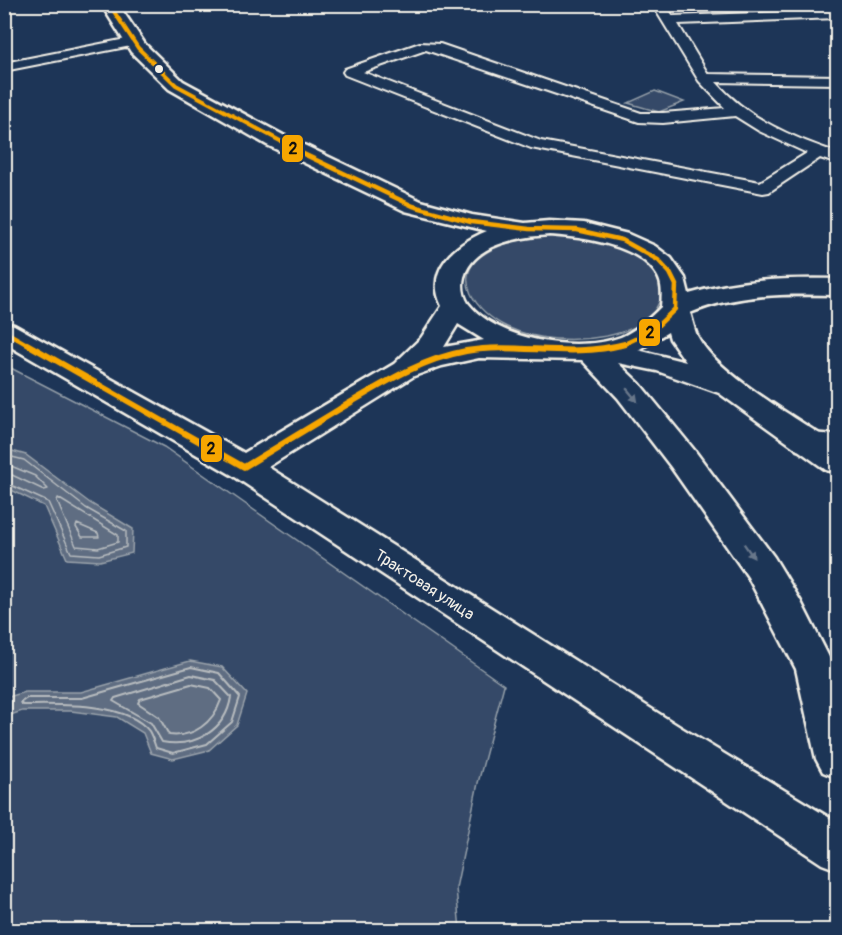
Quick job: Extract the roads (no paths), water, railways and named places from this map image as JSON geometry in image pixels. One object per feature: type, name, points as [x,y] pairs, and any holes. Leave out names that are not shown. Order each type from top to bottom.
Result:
[{"type":"street","points":[[109,4],[131,42],[146,59],[176,85],[275,140],[413,206],[471,222],[529,230]]},
{"type":"street","points":[[658,4],[704,78],[737,111],[784,138],[837,159]]},
{"type":"street","points":[[670,20],[837,14]]},
{"type":"street","points":[[4,67],[131,42]]},
{"type":"street","points":[[737,111],[663,118],[639,117],[435,46],[425,46],[350,72],[537,145],[762,188],[819,152]]},
{"type":"street","points":[[704,78],[837,80]]},
{"type":"street","points":[[413,206],[441,232],[452,268]]},
{"type":"street","points":[[531,348],[496,336],[467,318],[456,306],[449,290],[448,279],[459,259],[481,243],[512,232],[577,230],[600,234],[622,240],[658,260],[698,273],[763,286]]},
{"type":"street","points":[[658,260],[670,273],[676,285],[675,309],[684,339],[703,365],[734,390],[823,444],[837,462]]},
{"type":"street","points":[[596,352],[644,338],[666,321],[675,309],[714,293],[763,286],[837,287]]},
{"type":"street","points":[[244,467],[404,370],[432,344],[456,306]]},
{"type":"street","name":"Трактовая улица","points":[[4,332],[244,467],[655,734],[837,849]]},
{"type":"street","points":[[404,370],[463,351],[531,348],[596,352],[654,361],[734,390]]},
{"type":"street","points":[[596,352],[683,459],[782,600],[816,669],[837,759]]},
{"type":"water","points":[[5,449],[26,455],[90,503],[133,529],[132,553],[100,561],[67,559],[44,506],[5,487]]},
{"type":"water","points":[[190,661],[222,667],[247,694],[237,725],[209,750],[173,759],[151,753],[143,733],[117,717],[71,711],[22,711],[5,717],[5,698],[25,692],[81,692]]}]
